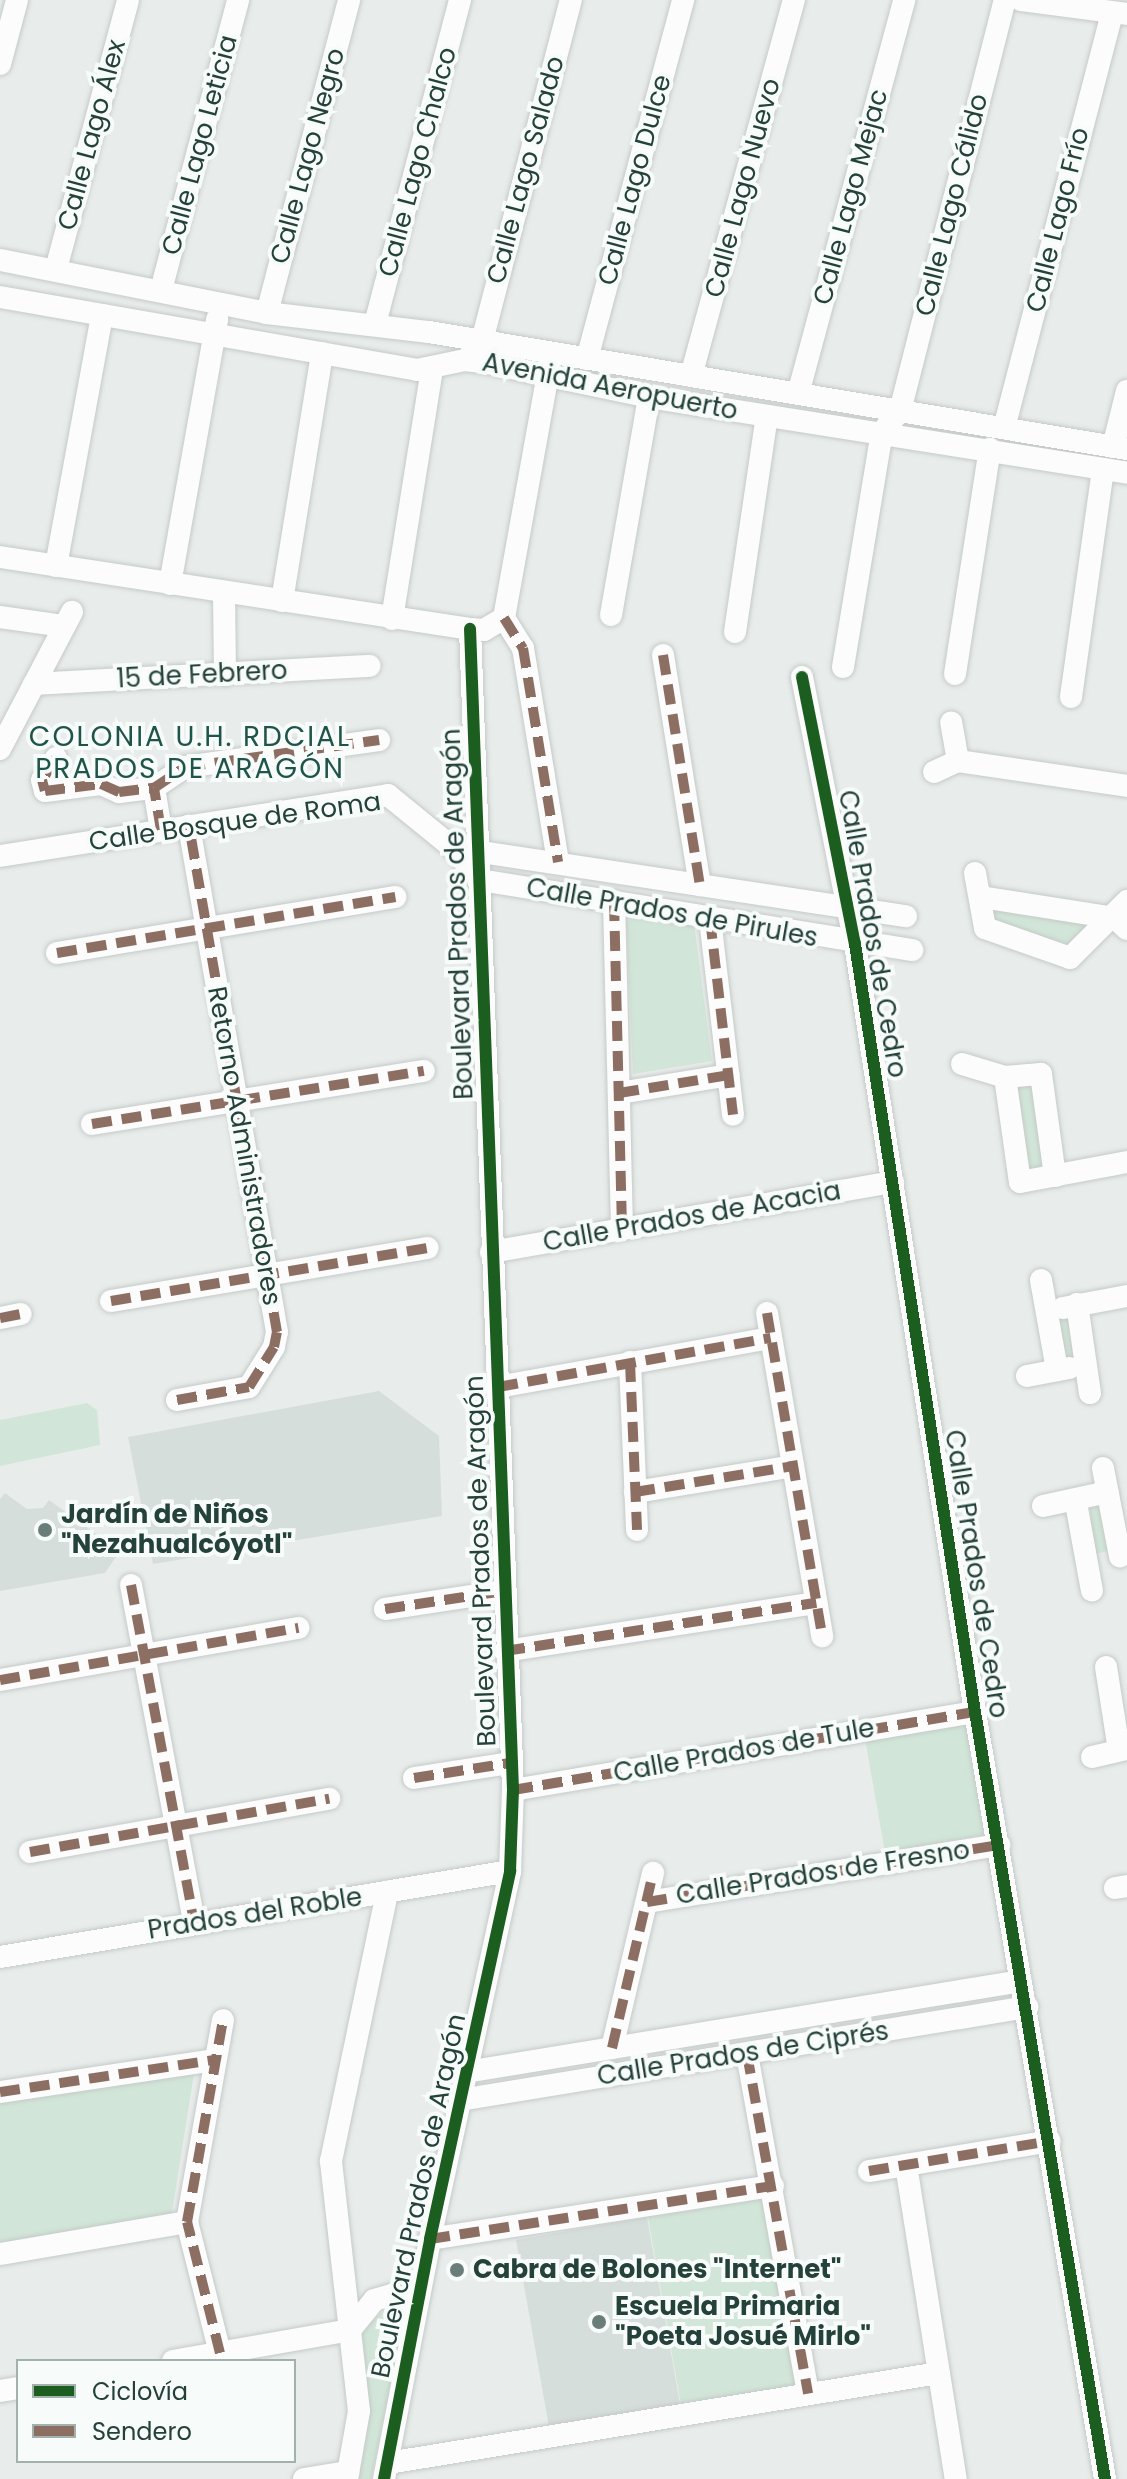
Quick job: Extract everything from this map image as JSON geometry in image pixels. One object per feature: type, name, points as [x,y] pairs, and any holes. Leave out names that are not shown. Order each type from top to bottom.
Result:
[{"type":"street","points":[[0,64],[17,0]]},
{"type":"street","name":"Calle Lago Álex","points":[[56,269],[128,0]]},
{"type":"street","name":"Calle Lago Leticia","points":[[161,290],[238,0]]},
{"type":"street","name":"Calle Lago Negro","points":[[267,313],[349,0]]},
{"type":"street","name":"Calle Lago Chalco","points":[[375,324],[460,0]]},
{"type":"street","name":"Calle Lago Salado","points":[[482,341],[571,0]]},
{"type":"street","name":"Calle Lago Dulce","points":[[587,359],[683,0]]},
{"type":"street","name":"Calle Lago Nuevo","points":[[691,376],[794,0]]},
{"type":"street","name":"Calle Lago Mejac","points":[[798,394],[904,0]]},
{"type":"street","name":"Calle Lago Cálido","points":[[900,411],[1005,0]]},
{"type":"street","points":[[1021,0],[1119,14]]},
{"type":"street","name":"Calle Lago Frío","points":[[1004,428],[1119,14]]},
{"type":"street","name":"Avenida Aeropuerto","points":[[0,260],[267,313],[375,324],[1120,448]]},
{"type":"street","name":"Avenida Aeropuerto","points":[[0,297],[322,353],[432,368],[465,360],[649,397],[1127,473]]},
{"type":"street","points":[[170,584],[221,302]]},
{"type":"street","points":[[56,566],[102,315]]},
{"type":"street","points":[[282,601],[322,353]]},
{"type":"street","points":[[552,353],[504,618],[523,648],[558,862]]},
{"type":"street","points":[[392,619],[432,368]]},
{"type":"street","points":[[1120,448],[1127,391]]},
{"type":"street","points":[[611,615],[649,397]]},
{"type":"street","points":[[843,667],[882,432],[900,411]]},
{"type":"street","points":[[735,632],[767,416]]},
{"type":"street","points":[[955,674],[990,449]]},
{"type":"street","points":[[1071,697],[1103,469]]},
{"type":"street","points":[[0,557],[470,629],[484,630],[504,618]]},
{"type":"street","points":[[224,593],[225,675]]},
{"type":"street","points":[[0,617],[68,619],[34,684],[9,713],[0,749]]},
{"type":"street","name":"Boulevard Prados de Aragón","points":[[386,2471],[430,2239],[510,1871],[513,1790],[505,1651],[470,629]]},
{"type":"street","points":[[663,655],[700,885]]},
{"type":"street","name":"15 de Febrero","points":[[34,684],[370,666]]},
{"type":"street","name":"Calle Prados de Cedro","points":[[802,677],[855,944],[975,1712],[1105,2479]]},
{"type":"street","points":[[951,723],[958,761]]},
{"type":"street","points":[[56,758],[42,780],[45,791],[101,784],[119,792],[154,788],[185,767],[379,740]]},
{"type":"street","points":[[934,772],[958,761],[1127,786]]},
{"type":"street","points":[[154,788],[161,830]]},
{"type":"street","name":"Calle Bosque de Roma","points":[[0,856],[388,795],[453,848],[480,880]]},
{"type":"street","name":"Retorno Administradores","points":[[177,1400],[249,1387],[274,1347],[267,1278],[189,826]]},
{"type":"street","points":[[453,848],[479,852]]},
{"type":"street","name":"Calle Prados de Pirules","points":[[479,852],[906,916]]},
{"type":"street","points":[[975,873],[985,928],[1070,958],[1123,916]]},
{"type":"street","name":"Calle Prados de Pirules","points":[[480,880],[855,944],[912,950]]},
{"type":"street","points":[[57,953],[395,897]]},
{"type":"street","points":[[981,897],[1123,916]]},
{"type":"street","points":[[614,901],[622,1229]]},
{"type":"street","points":[[710,919],[733,1115]]},
{"type":"street","points":[[962,1064],[1005,1077],[1037,1073],[1042,1077],[1055,1176]]},
{"type":"street","points":[[92,1124],[424,1071]]},
{"type":"street","points":[[619,1093],[729,1075]]},
{"type":"street","points":[[1005,1077],[1019,1180],[1127,1162]]},
{"type":"street","name":"Calle Prados de Acacia","points":[[491,1252],[893,1182]]},
{"type":"street","points":[[111,1301],[267,1278],[428,1248]]},
{"type":"street","points":[[1041,1280],[1057,1370]]},
{"type":"street","points":[[1047,1312],[1127,1296]]},
{"type":"street","points":[[1077,1304],[1090,1393]]},
{"type":"street","points":[[767,1313],[822,1636]]},
{"type":"street","points":[[498,1387],[771,1338]]},
{"type":"street","points":[[630,1362],[637,1530]]},
{"type":"street","points":[[1027,1376],[1085,1365]]},
{"type":"street","points":[[635,1492],[793,1466]]},
{"type":"street","points":[[1086,1562],[1124,1556],[1103,1468]]},
{"type":"street","points":[[1043,1506],[1076,1503],[1108,1492]]},
{"type":"street","points":[[1076,1503],[1092,1591]]},
{"type":"street","points":[[131,1585],[194,1923]]},
{"type":"street","points":[[385,1609],[504,1591]]},
{"type":"street","points":[[505,1651],[816,1603]]},
{"type":"street","points":[[0,1680],[298,1628]]},
{"type":"street","points":[[1092,1757],[1123,1750],[1118,1692],[1106,1667]]},
{"type":"street","name":"Calle Prados de Tule","points":[[513,1790],[975,1712]]},
{"type":"street","points":[[414,1778],[510,1763]]},
{"type":"street","points":[[30,1852],[176,1829],[329,1799]]},
{"type":"street","name":"Calle Prados de Fresno","points":[[647,1902],[999,1845]]},
{"type":"street","name":"Prados del Roble","points":[[0,1957],[510,1871]]},
{"type":"street","name":"Calle Prados de Fresno","points":[[612,2048],[653,1873]]},
{"type":"street","name":"Boulevard Prados de Aragón","points":[[347,2475],[359,2411],[331,2161],[387,1892]]},
{"type":"street","name":"Calle Prados de Ciprés","points":[[466,2072],[1021,1981]]},
{"type":"street","name":"Calle Prados de Ciprés","points":[[460,2100],[1027,2007]]},
{"type":"street","points":[[220,2353],[187,2222],[223,2020]]},
{"type":"street","points":[[747,2054],[808,2394]]},
{"type":"street","points":[[0,2092],[215,2060]]},
{"type":"street","points":[[869,2171],[1050,2141]]},
{"type":"street","points":[[906,2165],[956,2479]]},
{"type":"street","points":[[430,2239],[773,2186]]},
{"type":"street","points":[[0,2254],[187,2222]]},
{"type":"street","points":[[185,2359],[350,2330],[374,2300],[392,2295],[407,2301],[413,2324]]},
{"type":"street","points":[[386,2471],[939,2373]]},
{"type":"street","points":[[304,2479],[347,2475]]},
{"type":"shaded area","points":[[379,1391],[439,1436],[442,1516],[153,1564],[128,1437]]},
{"type":"shaded area","name":"Jardín de Niños \"Nezahualcóyotl\"","points":[[5,1493],[27,1509],[43,1508],[49,1500],[120,1551],[105,1573],[0,1591],[0,1499]]},
{"type":"shaded area","name":"Escuela Primaria \"Poeta Josué Mirlo\"","points":[[647,2217],[680,2405],[549,2428],[516,2240]]},
{"type":"green space","points":[[992,905],[1075,923],[1101,921],[1069,950],[993,925]]},
{"type":"green space","points":[[626,917],[694,923],[712,1061],[633,1074]]},
{"type":"green space","points":[[1037,1083],[1049,1171],[1025,1175],[1012,1086]]},
{"type":"green space","points":[[1073,1312],[1080,1360],[1059,1362],[1052,1315]]},
{"type":"green space","points":[[87,1403],[97,1410],[100,1445],[0,1466],[0,1420]]},
{"type":"green space","points":[[1105,1506],[1113,1550],[1094,1554],[1090,1508]]},
{"type":"green space","points":[[967,1724],[986,1834],[885,1852],[866,1742]]},
{"type":"green space","points":[[194,2074],[171,2218],[0,2244],[0,2103]]},
{"type":"green space","points":[[763,2198],[797,2383],[791,2390],[681,2405],[648,2217]]},
{"type":"green space","points":[[391,2305],[404,2321],[371,2479],[353,2479],[361,2330]]},
{"type":"marked path","points":[[504,618],[523,648],[558,862]]},
{"type":"marked path","points":[[663,655],[700,885]]},
{"type":"marked path","points":[[161,830],[154,788],[185,767],[379,740]]},
{"type":"marked path","points":[[56,758],[42,780],[45,791],[101,784],[119,792],[154,788]]},
{"type":"marked path","points":[[177,1400],[249,1387],[274,1347],[277,1332],[189,826]]},
{"type":"marked path","points":[[57,953],[395,897]]},
{"type":"marked path","points":[[614,901],[622,1229]]},
{"type":"marked path","points":[[710,919],[733,1115]]},
{"type":"marked path","points":[[92,1124],[424,1071]]},
{"type":"marked path","points":[[619,1093],[729,1075]]},
{"type":"marked path","points":[[111,1301],[428,1248]]},
{"type":"marked path","points":[[767,1313],[822,1636]]},
{"type":"marked path","points":[[0,1318],[21,1314]]},
{"type":"marked path","points":[[498,1387],[771,1338]]},
{"type":"marked path","points":[[630,1362],[637,1530]]},
{"type":"marked path","points":[[635,1492],[793,1466]]},
{"type":"marked path","points":[[131,1585],[194,1923]]},
{"type":"marked path","points":[[385,1609],[504,1591]]},
{"type":"marked path","points":[[505,1651],[816,1603]]},
{"type":"marked path","points":[[0,1680],[298,1628]]},
{"type":"marked path","points":[[513,1790],[975,1712]]},
{"type":"marked path","points":[[414,1778],[510,1763]]},
{"type":"marked path","points":[[30,1852],[329,1799]]},
{"type":"marked path","points":[[647,1902],[999,1845]]},
{"type":"marked path","points":[[612,2048],[653,1873]]},
{"type":"marked path","points":[[220,2353],[187,2222],[223,2020]]},
{"type":"marked path","points":[[747,2054],[808,2394]]},
{"type":"marked path","points":[[0,2092],[215,2060]]},
{"type":"marked path","points":[[869,2171],[1050,2141]]},
{"type":"marked path","points":[[430,2239],[773,2186]]},
{"type":"cycle path","points":[[384,2479],[430,2239],[510,1871],[513,1790],[470,629]]},
{"type":"cycle path","points":[[802,677],[855,944],[975,1712],[1105,2479]]},
{"type":"place","name":"Jardín de Niños \"Nezahualcóyotl\"","points":[[45,1530]]},
{"type":"place","name":"Cabra de Bolones \"Internet\"","points":[[457,2270]]},
{"type":"place","name":"Escuela Primaria \"Poeta Josué Mirlo\"","points":[[599,2322]]},
{"type":"district","name":"COLONIA U.H. RDCIAL PRADOS DE ARAGÓN","points":[[190,753]]}]
